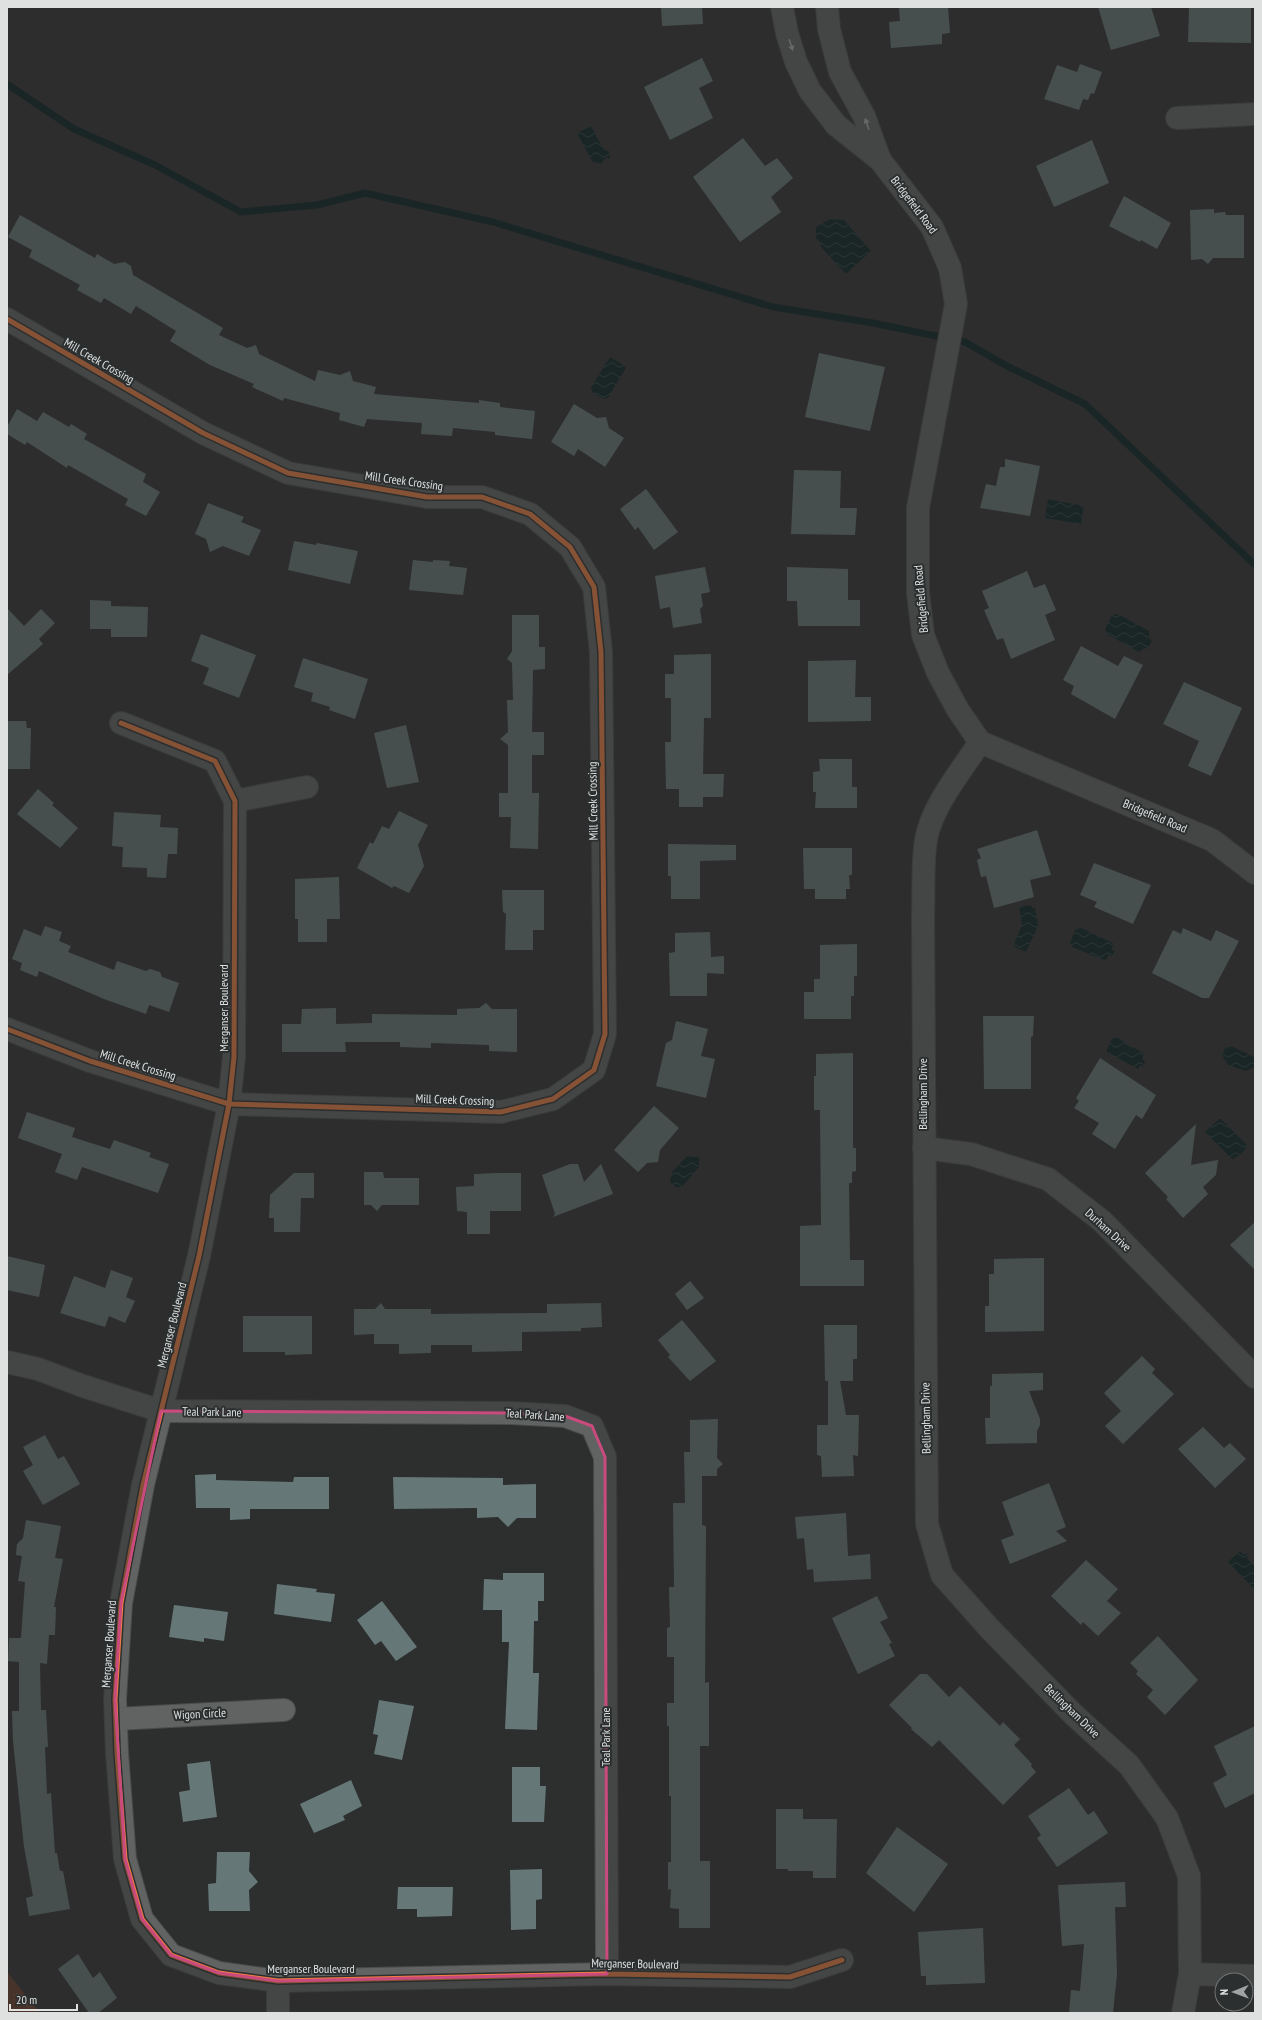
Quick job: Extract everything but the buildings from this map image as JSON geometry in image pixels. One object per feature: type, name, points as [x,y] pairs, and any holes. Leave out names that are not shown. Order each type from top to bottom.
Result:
[{"type":"street","name":"Bridgefield Road","points":[[782,7],[787,33],[794,55],[810,91],[836,125],[880,160],[932,227],[950,268],[956,304],[918,508],[918,593],[923,635],[938,673],[958,710],[980,742],[1212,840],[1255,873]]},
{"type":"street","name":"Bridgefield Road","points":[[827,7],[829,29],[840,72],[864,116],[880,160]]},
{"type":"street","points":[[1177,118],[1255,114]]},
{"type":"street","name":"Mill Creek Crossing","points":[[7,319],[203,433],[288,473],[427,497],[482,497],[530,514],[570,547],[594,586],[601,652],[605,1034],[594,1070],[552,1099],[500,1112],[229,1104],[90,1061],[7,1029]]},
{"type":"street","name":"Merganser Boulevard","points":[[121,723],[214,761],[235,801],[234,1057],[229,1104],[199,1256],[143,1485],[121,1603],[115,1699],[125,1859],[142,1920],[171,1955],[219,1973],[278,1981],[608,1974],[790,1977],[842,1960]]},
{"type":"street","name":"Bellingham Drive","points":[[980,742],[952,785],[934,817],[926,840],[923,917],[927,1524],[942,1575],[989,1628],[1074,1715],[1129,1765],[1167,1818],[1188,1876],[1190,1974],[1183,2013]]},
{"type":"street","points":[[235,801],[307,787]]},
{"type":"street","name":"Durham Drive","points":[[924,1148],[970,1154],[1048,1180],[1102,1221],[1255,1377]]},
{"type":"street","name":"Teal Park Lane","points":[[7,1362],[38,1369],[83,1386],[161,1411],[511,1413],[566,1416],[592,1426],[605,1457],[608,1974]]},
{"type":"street","name":"Wigon Circle","points":[[116,1718],[284,1710]]},
{"type":"street","points":[[1190,1974],[1255,1976]]},
{"type":"street","points":[[278,1981],[278,2013]]},
{"type":"highlighted area","points":[[161,1411],[511,1413],[565,1416],[592,1426],[605,1457],[607,1974],[278,1981],[219,1973],[171,1955],[142,1919],[125,1859],[115,1699],[121,1603]]},
{"type":"green space","points":[[7,1972],[40,2013],[7,2013]]},
{"type":"water","points":[[591,126],[602,147],[606,151],[609,151],[610,158],[606,158],[601,164],[593,162],[577,133]]},
{"type":"water","points":[[830,219],[844,220],[871,251],[846,274],[821,247],[821,243],[816,238],[816,227]]},
{"type":"water","points":[[610,357],[626,368],[608,398],[604,399],[592,392],[591,387]]},
{"type":"water","points":[[1048,499],[1084,506],[1081,524],[1045,518]]},
{"type":"water","points":[[1118,614],[1149,631],[1149,638],[1152,641],[1147,649],[1145,648],[1139,652],[1107,634],[1105,629],[1112,615]]},
{"type":"water","points":[[1031,905],[1032,908],[1035,908],[1038,926],[1026,952],[1015,947],[1014,944],[1022,925],[1019,907]]},
{"type":"water","points":[[1081,928],[1113,943],[1112,950],[1115,951],[1112,956],[1108,955],[1107,959],[1104,960],[1072,947],[1070,943],[1075,930]]},
{"type":"water","points":[[1116,1037],[1145,1054],[1142,1058],[1145,1063],[1144,1067],[1140,1065],[1138,1069],[1107,1052],[1112,1039]]},
{"type":"water","points":[[1231,1046],[1254,1057],[1255,1067],[1246,1071],[1228,1065],[1222,1055],[1225,1048]]},
{"type":"water","points":[[1219,1119],[1221,1119],[1247,1145],[1241,1154],[1232,1159],[1205,1132]]},
{"type":"water","points":[[687,1156],[698,1156],[700,1159],[699,1167],[682,1187],[676,1187],[670,1182],[672,1172]]},
{"type":"water","points":[[1240,1551],[1244,1555],[1246,1553],[1249,1556],[1247,1558],[1255,1567],[1254,1589],[1228,1562]]},
{"type":"waterway","points":[[7,84],[74,129],[155,165],[241,212],[317,205],[365,193],[493,222],[773,307],[873,323],[965,342],[1007,366],[1085,404],[1255,565]]},
{"type":"cycle path","points":[[7,319],[203,433],[288,473],[427,497],[482,497],[530,514],[570,547],[594,587],[601,652],[605,1034],[594,1070],[553,1099],[501,1112],[229,1104],[90,1061],[7,1029]]},
{"type":"cycle path","points":[[121,723],[215,761],[235,801],[234,1057],[229,1104],[199,1256],[143,1485],[121,1603],[115,1699],[117,1753],[125,1859],[142,1919],[171,1955],[219,1973],[278,1981],[607,1974],[790,1977],[842,1960]]}]
